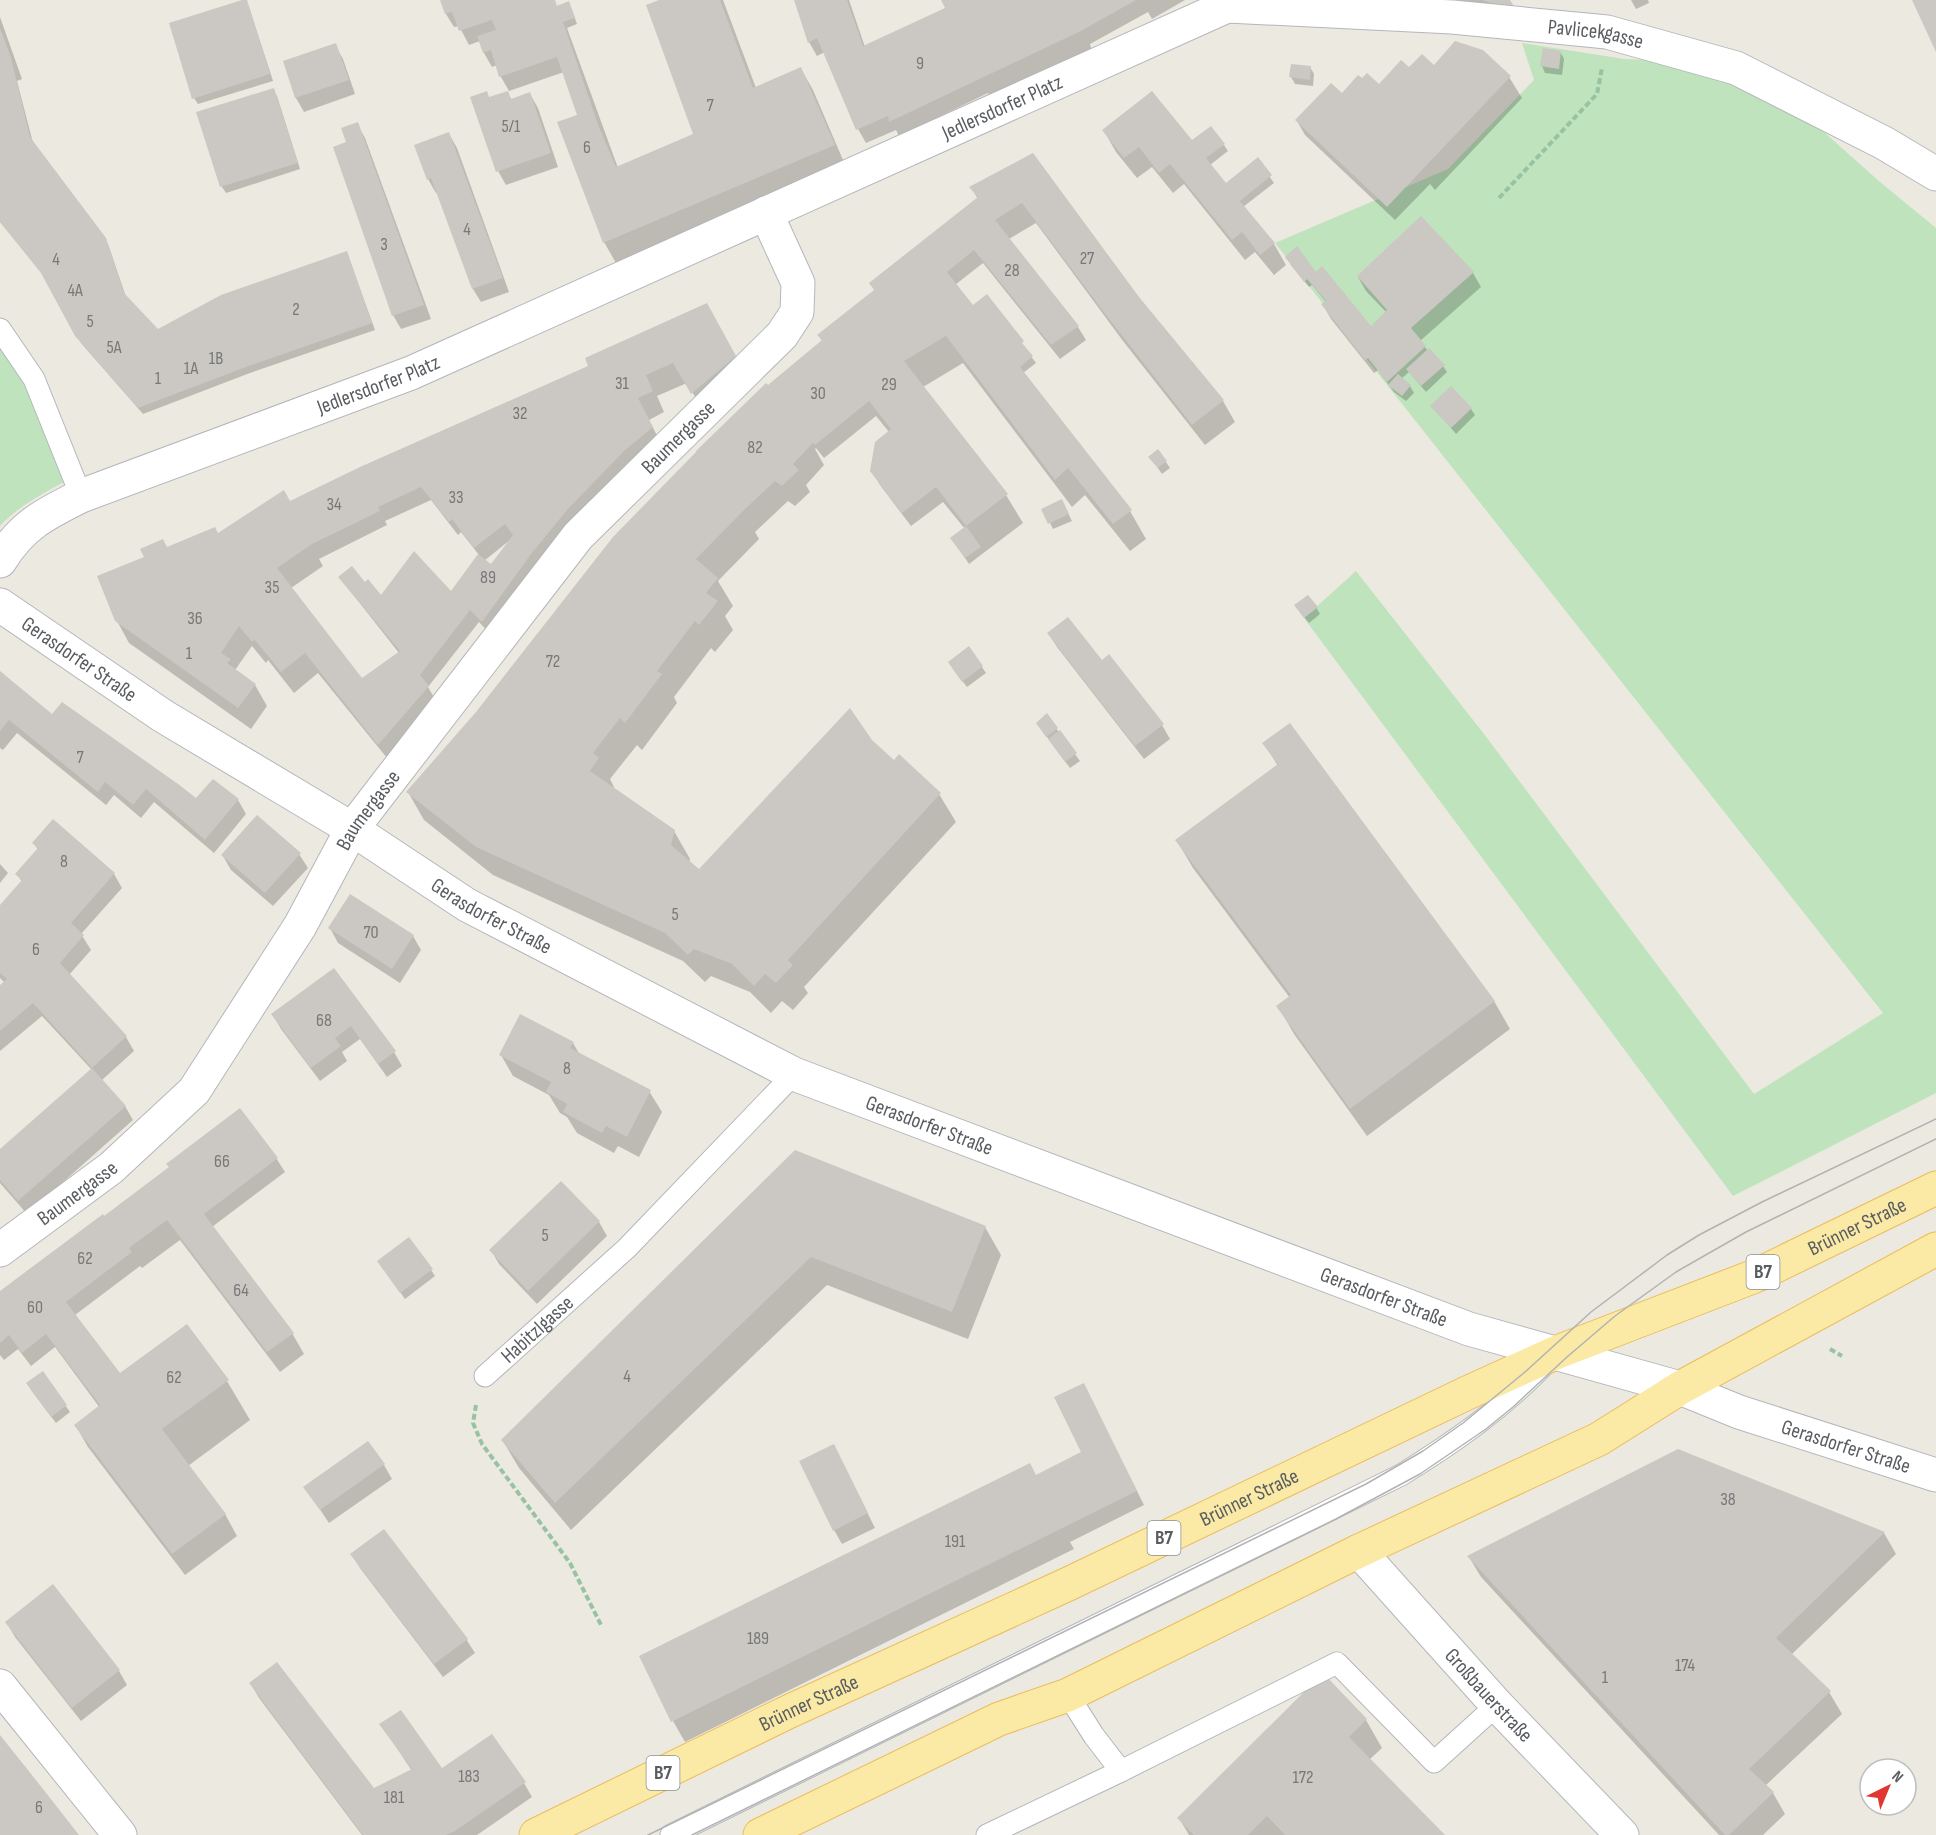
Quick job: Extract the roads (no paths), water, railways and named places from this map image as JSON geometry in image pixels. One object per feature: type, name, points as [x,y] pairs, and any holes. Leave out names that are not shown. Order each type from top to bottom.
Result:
[{"type":"main road","name":"Brünner Straße","points":[[536,1835],[780,1716],[1066,1585],[1457,1398],[1555,1353],[1755,1276],[1936,1188]]},
{"type":"main road","points":[[760,1835],[799,1827],[999,1719],[1068,1695],[1359,1551],[1599,1439],[1680,1388],[1936,1250]]},
{"type":"street","name":"Pavlicekgasse","points":[[1232,3],[1452,17],[1607,32],[1736,68],[1884,143],[1936,174]]},
{"type":"street","name":"Jedlersdorfer Platz","points":[[0,561],[12,542],[43,515],[81,496],[411,373],[1232,3]]},
{"type":"street","name":"Baumergasse","points":[[0,1250],[111,1168],[194,1091],[300,926],[352,829],[578,536],[782,335],[796,312],[798,283],[766,213]]},
{"type":"street","name":"Gerasdorfer Straße","points":[[0,605],[163,716],[352,829],[467,905],[794,1074],[1469,1329],[1680,1388],[1739,1412],[1936,1475]]},
{"type":"street","name":"Großbauerstraße","points":[[1359,1551],[1497,1705],[1622,1835]]},
{"type":"street","points":[[0,1686],[120,1835]]},
{"type":"lane","points":[[0,329],[34,379],[81,496]]},
{"type":"lane","name":"Habitzlgasse","points":[[485,1376],[627,1248],[794,1074]]},
{"type":"lane","points":[[671,1835],[1401,1475],[1452,1443],[1483,1420],[1528,1382],[1555,1353]]},
{"type":"lane","points":[[987,1835],[1337,1663],[1434,1762],[1497,1705]]},
{"type":"lane","points":[[1068,1695],[1094,1736],[1121,1771]]},
{"type":"tram line","points":[[648,1835],[1366,1484],[1423,1451],[1463,1423],[1525,1372],[1591,1312],[1667,1255],[1699,1235],[1762,1202],[1936,1119]]},
{"type":"tram line","points":[[692,1835],[1336,1519],[1420,1474],[1486,1429],[1615,1316],[1676,1272],[1746,1232],[1936,1139]]}]
